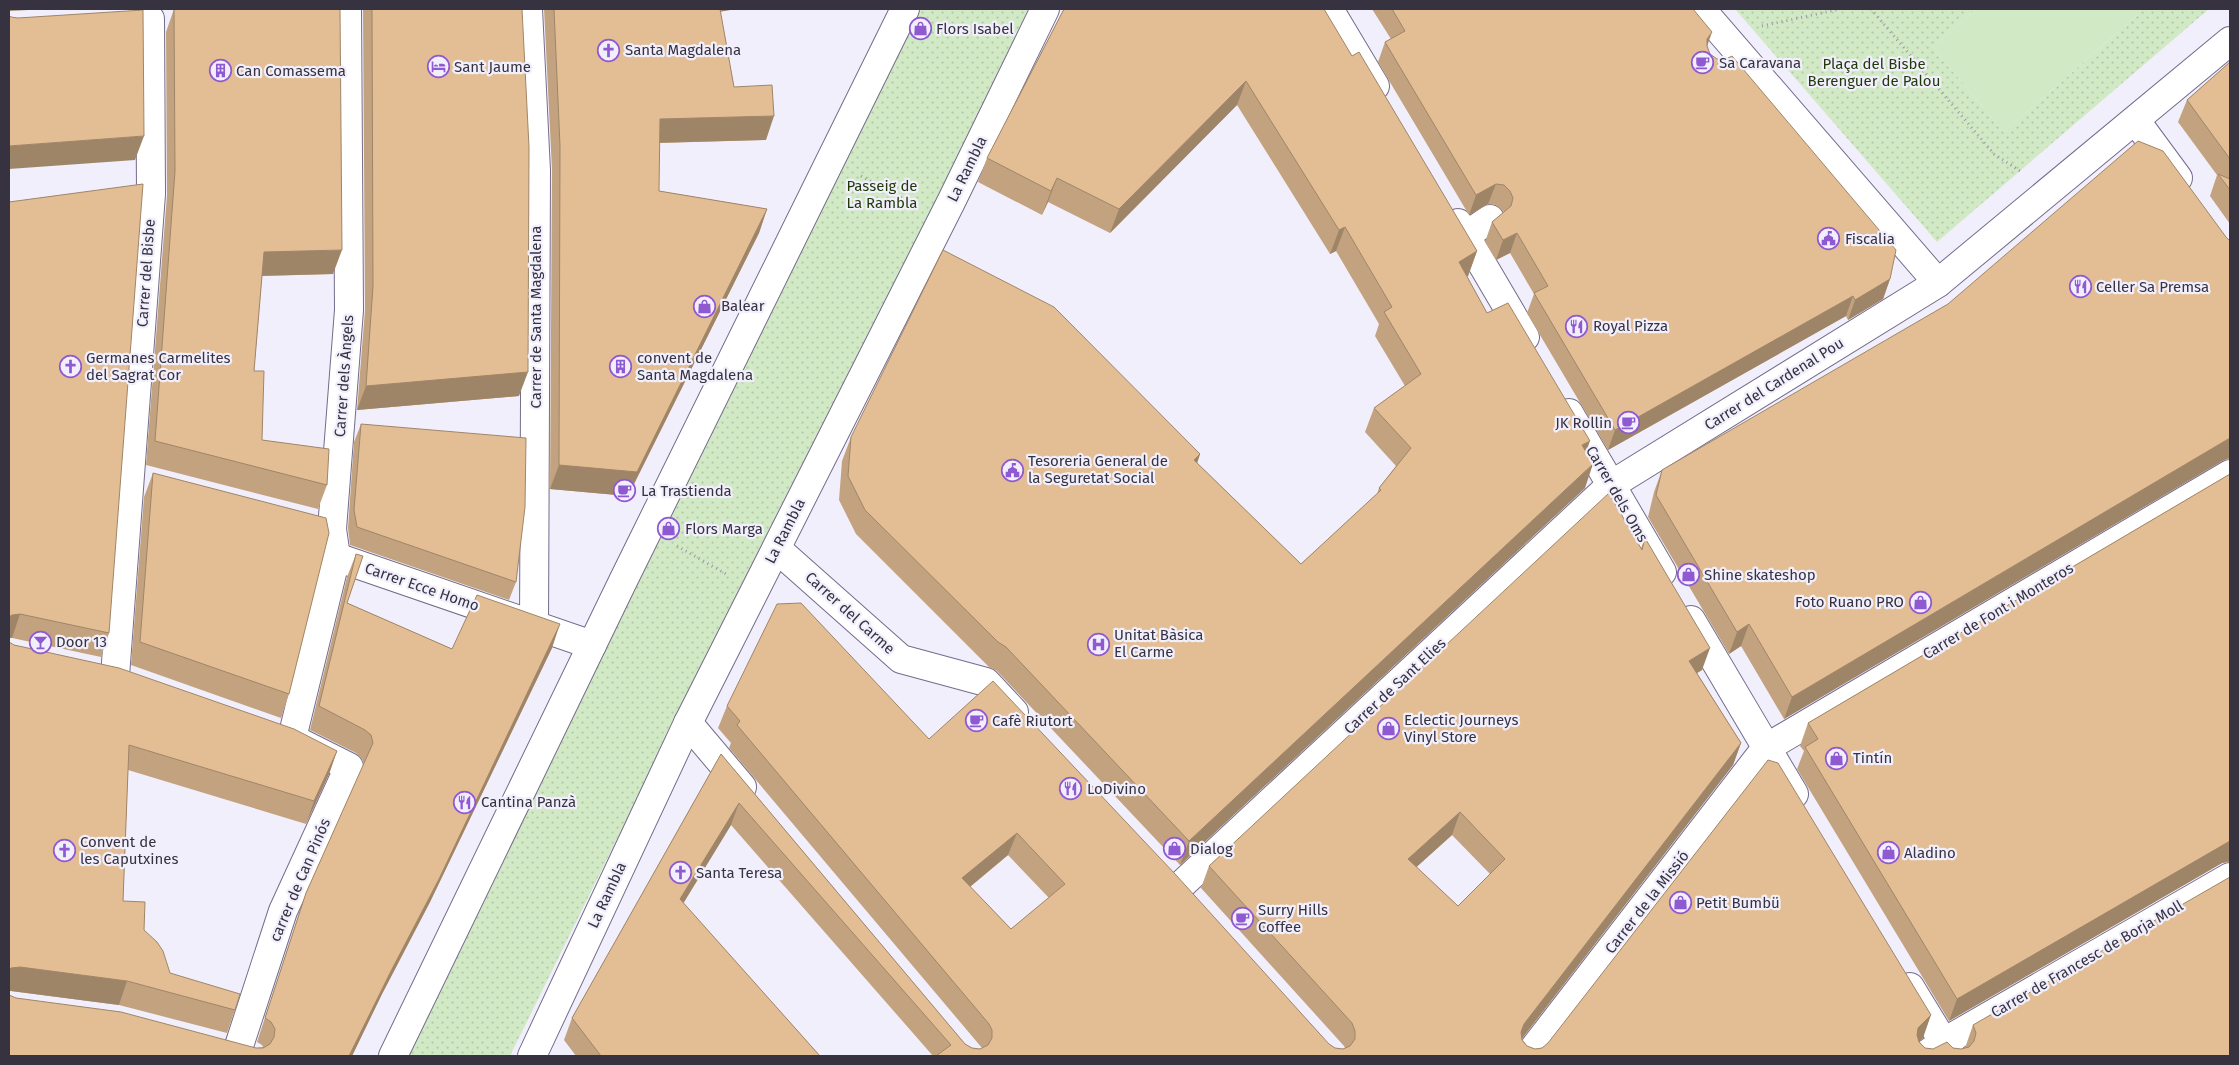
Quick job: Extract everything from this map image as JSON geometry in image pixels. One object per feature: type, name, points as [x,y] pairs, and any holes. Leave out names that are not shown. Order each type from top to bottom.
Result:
[{"type":"street","name":"Carrer dels Àngels","points":[[292,738],[336,557],[332,529],[349,310],[347,9]]},
{"type":"street","name":"Carrer de Santa Magdalena","points":[[528,9],[536,171],[534,626]]},
{"type":"street","points":[[393,1056],[904,9]]},
{"type":"street","name":"La Rambla","points":[[532,1056],[688,724],[942,219],[1045,9]]},
{"type":"street","points":[[1329,9],[1390,110]]},
{"type":"street","points":[[1701,9],[1724,49],[1938,283],[2136,121],[2230,41]]},
{"type":"street","points":[[122,21],[179,17]]},
{"type":"street","name":"Carrer del Bisbe","points":[[115,676],[140,480],[151,194],[150,19]]},
{"type":"street","points":[[2136,121],[2195,202]]},
{"type":"street","points":[[1445,202],[1536,356]]},
{"type":"street","points":[[1466,236],[1490,219]]},
{"type":"street","name":"Carrer del Cardenal Pou","points":[[1611,485],[1938,283]]},
{"type":"street","name":"Carrer dels Oms","points":[[1556,390],[1807,815]]},
{"type":"street","name":"Carrer de Font i Monteros","points":[[1766,748],[2230,474]]},
{"type":"street","name":"Carrer de Sant Elies","points":[[1179,887],[1611,485]]},
{"type":"street","points":[[303,522],[332,529]]},
{"type":"street","name":"Carrer del Carme","points":[[777,549],[901,659],[986,682],[1033,731]]},
{"type":"street","name":"Carrer Ecce Homo","points":[[336,557],[592,645]]},
{"type":"street","points":[[86,670],[115,676],[143,686]]},
{"type":"street","points":[[688,724],[758,807]]},
{"type":"street","points":[[264,728],[292,738]]},
{"type":"street","name":"carrer de Can Pinós","points":[[244,1054],[283,910],[349,767],[292,738]]},
{"type":"street","name":"Carrer de la Missió","points":[[1528,1056],[1766,748]]},
{"type":"street","points":[[1159,866],[1199,909]]},
{"type":"street","name":"Carrer de Francesc de Borja Moll","points":[[1940,1052],[2230,877]]},
{"type":"street","points":[[1898,966],[1940,1052]]},
{"type":"street","points":[[209,1045],[244,1054]]},
{"type":"path","points":[[1724,49],[1840,9]]},
{"type":"path","points":[[1871,9],[1994,154],[2050,191]]},
{"type":"path","points":[[830,160],[942,219]]},
{"type":"path","points":[[649,530],[755,590]]},
{"type":"green space","name":"Passeig de La Rambla","points":[[915,9],[1031,9],[931,215],[788,492],[510,1056],[401,1056]]},
{"type":"green space","name":"Plaça del Bisbe Berenguer de Palou","points":[[1735,9],[1976,9],[1932,47],[2004,132],[2144,9],[2209,9],[1937,242]]},
{"type":"green space","points":[[1976,9],[2144,9],[2004,132],[1932,47]]},
{"type":"building","points":[[174,9],[340,9],[342,250],[264,252],[254,371],[264,371],[262,440],[329,449],[327,485],[155,441],[175,171]]},
{"type":"building","points":[[372,9],[522,9],[529,147],[528,372],[366,386],[373,286]]},
{"type":"building","name":"convent de Santa Magdalena","points":[[554,9],[720,9],[734,87],[772,85],[774,116],[660,119],[659,191],[767,209],[637,472],[559,465],[560,146]]},
{"type":"building","points":[[1064,9],[1324,9],[1352,56],[1359,52],[1477,251],[1459,262],[1487,313],[1508,303],[1590,441],[1582,445],[1593,464],[1189,841],[1006,647],[998,642],[865,510],[848,476],[851,437],[943,250],[1054,307],[1200,454],[1194,460],[1301,564],[1381,490],[1379,488],[1411,448],[1374,408],[1421,374],[1384,312],[1392,307],[1345,227],[1339,230],[1246,81],[1119,209],[1057,178],[1051,191],[987,158]]},
{"type":"building","points":[[1392,9],[1693,9],[1712,32],[1707,39],[1710,54],[1717,59],[1726,59],[1732,56],[1896,250],[1890,279],[1855,300],[1853,296],[1615,430],[1534,293],[1548,286],[1517,233],[1503,240],[1492,222],[1511,206],[1513,198],[1510,191],[1504,185],[1496,184],[1476,195],[1385,42],[1405,31]]},
{"type":"building","points":[[143,10],[144,136],[9,146],[9,15],[18,18]]},
{"type":"building","points":[[2230,62],[2230,159],[2187,100]]},
{"type":"building","points":[[2138,141],[2163,151],[2230,241],[2230,438],[1792,697],[1749,624],[1737,632],[1656,495],[1662,470],[1948,304]]},
{"type":"building","points":[[2218,174],[2230,179],[2230,190]]},
{"type":"building","points":[[143,184],[109,633],[20,614],[9,617],[9,202]]},
{"type":"building","points":[[361,424],[526,438],[525,507],[516,582],[357,527],[354,510]]},
{"type":"building","points":[[153,473],[326,518],[329,533],[289,694],[140,642]]},
{"type":"building","points":[[2230,474],[2230,841],[1957,999],[1805,747],[1818,739],[1808,723]]},
{"type":"building","points":[[1609,493],[1642,550],[1645,538],[1710,648],[1689,661],[1741,743],[1524,1024],[1521,1032],[1522,1040],[1527,1046],[1535,1049],[1542,1048],[1548,1043],[1768,760],[1778,763],[1931,1015],[1918,1028],[1919,1042],[1925,1048],[1933,1049],[1947,1042],[1953,1048],[1969,1047],[1974,1041],[1976,1033],[1973,1025],[2230,877],[2230,1056],[936,1056],[951,1045],[739,803],[680,899],[820,1056],[601,1056],[572,1018],[721,754],[965,1044],[972,1048],[980,1049],[988,1045],[992,1038],[992,1030],[989,1024],[737,725],[740,721],[727,706],[777,604],[801,603],[929,739],[993,681],[1176,875],[1329,1044],[1335,1048],[1343,1049],[1350,1046],[1355,1039],[1352,1023],[1209,866]],"holes":[[[1460,812],[1505,859],[1458,906],[1408,859]],[[1017,833],[1065,884],[1011,929],[962,878]]]},
{"type":"building","points":[[356,554],[363,556],[347,603],[452,649],[477,595],[560,624],[439,879],[349,1056],[9,1056],[9,995],[16,998],[121,1012],[256,1048],[263,1048],[270,1044],[274,1037],[275,1029],[271,1022],[265,1018],[306,893],[373,743],[371,735],[365,730],[319,706]]},
{"type":"building","name":"Convent de les Caputxines","points":[[9,642],[14,645],[119,668],[294,729],[337,751],[314,801],[129,745],[123,901],[145,902],[144,930],[157,942],[163,951],[170,973],[240,994],[235,1010],[127,981],[20,967],[9,970]]},
{"type":"place","name":"Flors Isabel","points":[[920,29]]},
{"type":"place","name":"Santa Magdalena","points":[[609,50]]},
{"type":"place","name":"Sa Caravana","points":[[1703,63]]},
{"type":"place","name":"Sant Jaume","points":[[438,67]]},
{"type":"place","name":"Can Comassema","points":[[220,71]]},
{"type":"place","name":"Fiscalia","points":[[1829,239]]},
{"type":"place","name":"Celler Sa Premsa","points":[[2080,287]]},
{"type":"place","name":"Balear","points":[[705,306]]},
{"type":"place","name":"Royal Pizza","points":[[1577,326]]},
{"type":"place","name":"Germanes Carmelites del Sagrat Cor","points":[[70,367]]},
{"type":"place","name":"convent de Santa Magdalena","points":[[621,367]]},
{"type":"place","name":"JK Rollin","points":[[1628,423]]},
{"type":"place","name":"Tesoreria General de la Seguretat Social","points":[[1012,470]]},
{"type":"place","name":"La Trastienda","points":[[625,491]]},
{"type":"place","name":"Flors Marga","points":[[669,529]]},
{"type":"place","name":"Shine skateshop","points":[[1688,575]]},
{"type":"place","name":"Foto Ruano PRO","points":[[1920,602]]},
{"type":"place","name":"Door 13","points":[[40,642]]},
{"type":"place","name":"Unitat Bàsica El Carme","points":[[1098,644]]},
{"type":"place","name":"Cafè Riutort","points":[[976,721]]},
{"type":"place","name":"Eclectic Journeys Vinyl Store","points":[[1388,729]]},
{"type":"place","name":"Tintín","points":[[1837,758]]},
{"type":"place","name":"LoDivino","points":[[1071,789]]},
{"type":"place","name":"Cantina Panzà","points":[[465,802]]},
{"type":"place","name":"Dialog","points":[[1174,849]]},
{"type":"place","name":"Convent de les Caputxines","points":[[64,851]]},
{"type":"place","name":"Aladino","points":[[1888,853]]},
{"type":"place","name":"Santa Teresa","points":[[680,873]]},
{"type":"place","name":"Petit Bumbü","points":[[1680,903]]},
{"type":"place","name":"Surry Hills Coffee","points":[[1242,919]]}]
